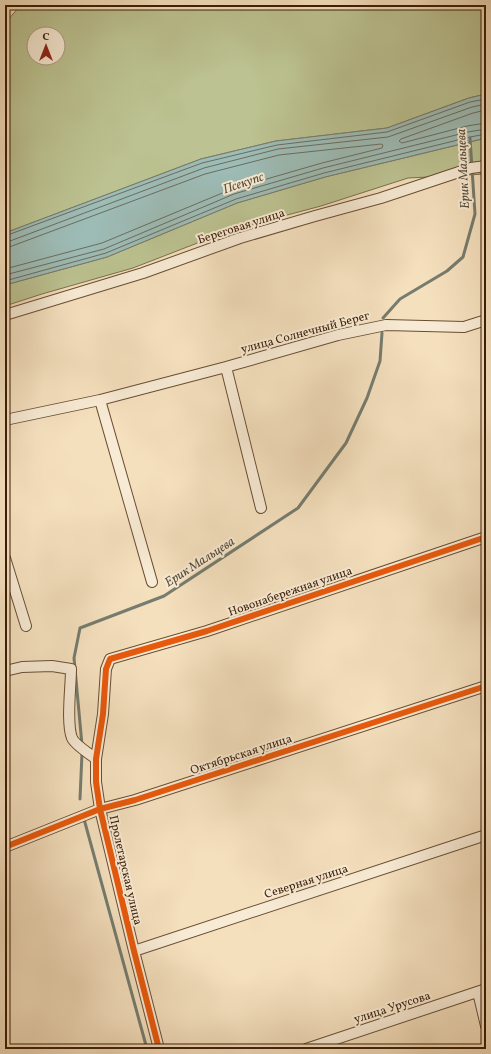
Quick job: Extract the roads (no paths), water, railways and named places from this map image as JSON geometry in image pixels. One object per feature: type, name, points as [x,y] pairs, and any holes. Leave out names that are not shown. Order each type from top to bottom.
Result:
[{"type":"street","name":"Береговая улица","points":[[5,315],[143,273],[240,238],[381,198],[471,168],[486,166]]},
{"type":"street","name":"улица Солнечный Берег","points":[[5,420],[100,400],[226,367],[338,335],[386,325],[464,327],[486,320]]},
{"type":"street","points":[[226,367],[262,508]]},
{"type":"street","points":[[100,400],[152,582]]},
{"type":"street","name":"Новонабережная улица","points":[[106,669],[110,660],[207,631],[486,537]]},
{"type":"street","points":[[5,558],[26,626]]},
{"type":"street","points":[[5,671],[22,667],[52,666],[71,669],[69,723],[73,739],[96,759]]},
{"type":"street","name":"Пролетарская улица","points":[[106,669],[103,714],[96,759],[96,782],[100,809],[159,1049]]},
{"type":"street","name":"Октябрьская улица","points":[[5,846],[100,809],[135,800],[486,686]]},
{"type":"street","name":"Северная улица","points":[[134,951],[486,835]]},
{"type":"street","points":[[482,990],[486,1026]]},
{"type":"street","name":"улица Урусова","points":[[306,1049],[482,990]]},
{"type":"water","name":"Псекупс","points":[[486,94],[486,138],[325,177],[237,203],[107,257],[5,285],[5,233],[201,159],[276,141],[387,128],[469,98]]},
{"type":"waterway","name":"Ерик Мальцева","points":[[383,318],[400,299],[447,271],[463,257],[475,214],[470,138]]},
{"type":"waterway","name":"Ерик Мальцева","points":[[82,745],[74,658],[80,628],[164,596],[298,508],[346,443],[367,398],[380,361],[382,333]]},
{"type":"waterway","name":"Ерик Мальцева","points":[[80,799],[82,753]]},
{"type":"waterway","name":"Ерик Мальцева","points":[[84,819],[147,1049]]}]
